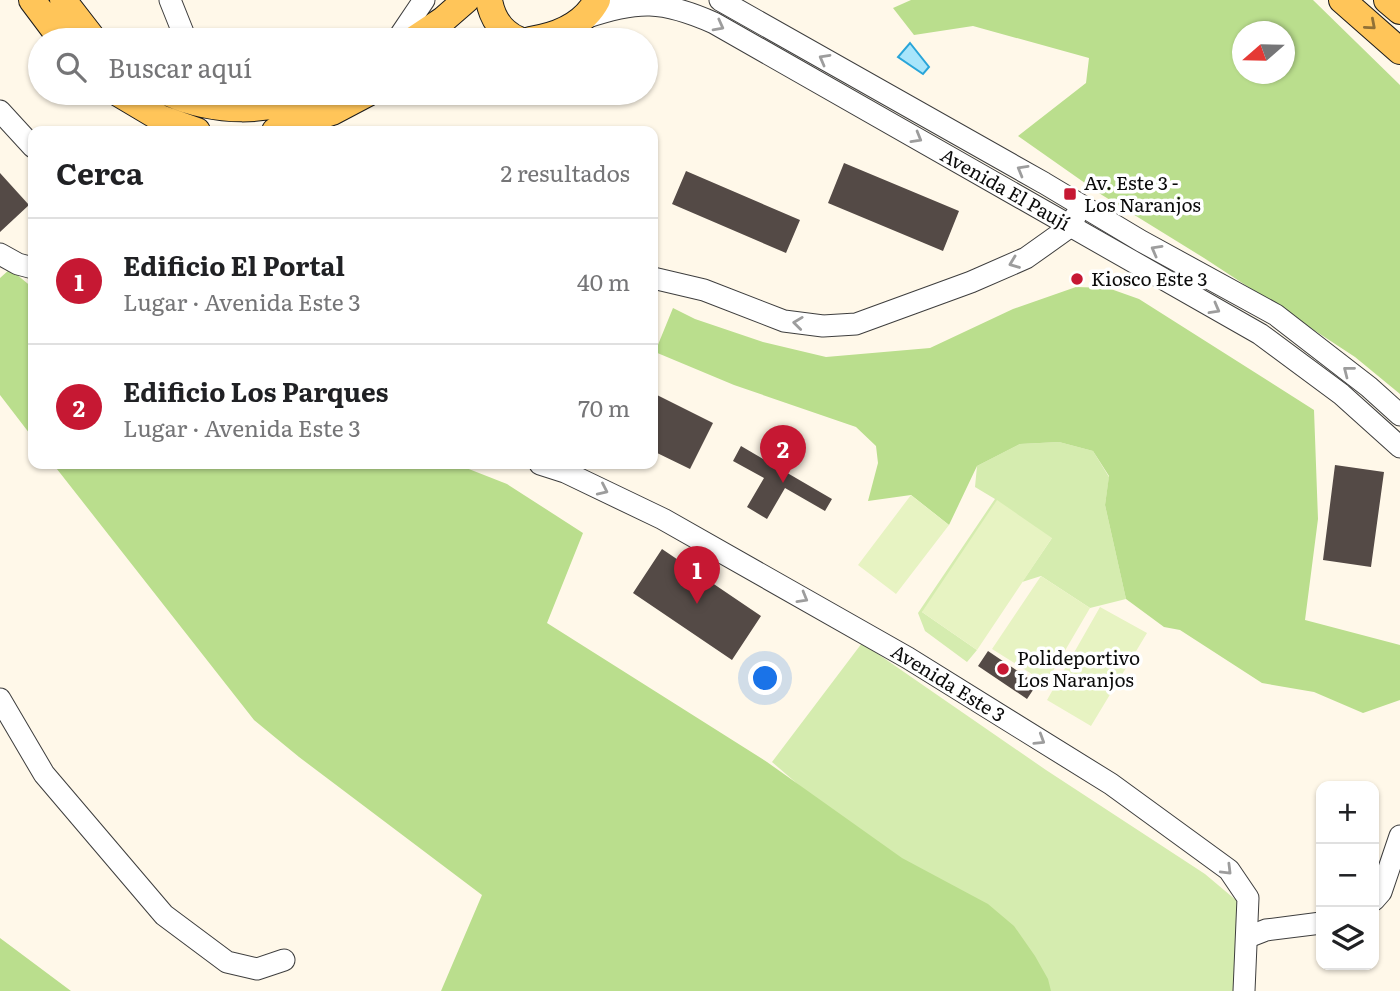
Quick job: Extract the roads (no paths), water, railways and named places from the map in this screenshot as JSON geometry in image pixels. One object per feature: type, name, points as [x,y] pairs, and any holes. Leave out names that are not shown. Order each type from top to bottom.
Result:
[{"type":"main road","points":[[32,0],[53,28]]},
{"type":"main road","points":[[64,0],[85,28]]},
{"type":"main road","points":[[431,28],[466,0]]},
{"type":"main road","points":[[489,0],[501,28]]},
{"type":"main road","points":[[1342,0],[1400,51]]},
{"type":"main road","points":[[1387,0],[1400,11]]},
{"type":"main road","points":[[565,28],[591,9]]},
{"type":"main road","points":[[138,105],[160,118],[183,126]]},
{"type":"main road","points":[[227,105],[241,109],[279,105]]},
{"type":"main road","points":[[290,126],[345,105]]},
{"type":"street","points":[[170,0],[181,28]]},
{"type":"street","points":[[405,28],[424,0]]},
{"type":"street","name":"Avenida El Paují","points":[[720,0],[1276,315],[1400,415]]},
{"type":"street","name":"Avenida El Paují","points":[[591,9],[602,10],[634,2],[665,4],[714,23],[1277,345],[1357,407],[1400,447]]},
{"type":"street","points":[[0,111],[28,142]]},
{"type":"street","points":[[658,279],[704,290],[784,321],[823,326],[856,324],[971,282],[1026,258],[1071,226],[1080,206]]},
{"type":"street","points":[[0,254],[28,267]]},
{"type":"street","name":"Avenida Este 3","points":[[556,469],[663,519],[908,658],[1111,784],[1229,870],[1248,898],[1244,991]]},
{"type":"street","points":[[0,699],[44,774],[164,915],[227,962],[257,969],[284,960]]},
{"type":"street","points":[[1379,894],[1400,836]]},
{"type":"street","points":[[1248,937],[1266,930],[1316,924]]},
{"type":"water","points":[[910,43],[929,67],[923,74],[898,57]]},
{"type":"place","name":"Av. Este 3 - Los Naranjos","points":[[1070,194]]},
{"type":"place","name":"Kiosco Este 3","points":[[1077,279]]},
{"type":"place","name":"Edificio Los Parques","points":[[783,483]]},
{"type":"place","name":"Edificio El Portal","points":[[697,604]]},
{"type":"place","name":"Polideportivo Los Naranjos","points":[[1003,669]]}]
